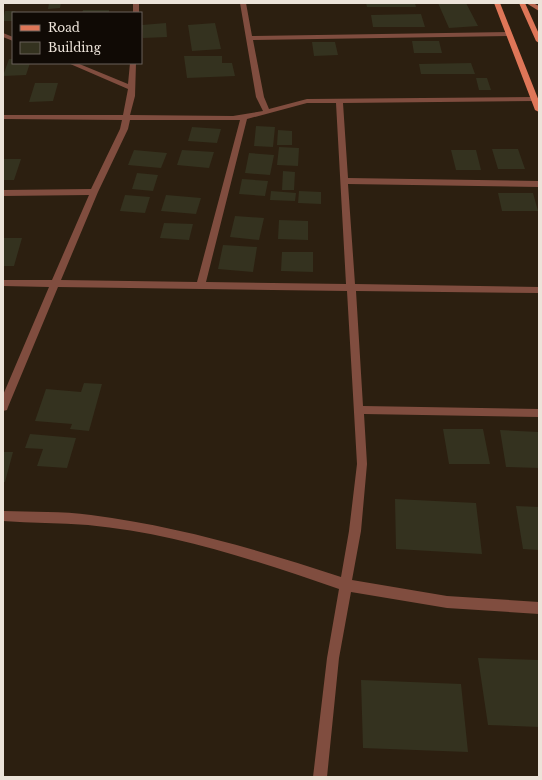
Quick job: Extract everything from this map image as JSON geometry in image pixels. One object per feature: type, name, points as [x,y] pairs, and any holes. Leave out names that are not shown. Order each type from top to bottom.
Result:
[{"type":"main road","points":[[497,3],[539,110]]},
{"type":"main road","points":[[522,3],[539,41]]},
{"type":"street","points":[[243,3],[260,97],[267,112]]},
{"type":"street","points":[[530,3],[539,9]]},
{"type":"street","points":[[249,38],[509,34]]},
{"type":"street","points":[[73,64],[131,88]]},
{"type":"street","points":[[3,407],[94,192],[124,129],[131,88],[133,64]]},
{"type":"street","points":[[3,117],[244,117],[307,101],[534,99]]},
{"type":"street","points":[[320,777],[333,658],[355,532],[362,464],[338,101]]},
{"type":"street","points":[[201,284],[244,117]]},
{"type":"street","points":[[344,181],[539,184]]},
{"type":"street","points":[[3,193],[94,192]]},
{"type":"street","points":[[3,283],[201,284],[539,290]]},
{"type":"street","points":[[359,410],[539,413]]},
{"type":"street","points":[[3,516],[89,520],[143,528],[207,542],[265,558],[346,585],[448,602],[539,608]]},
{"type":"building","points":[[49,3],[61,3],[60,8],[48,9]]},
{"type":"building","points":[[366,3],[415,3],[416,7],[367,7]]},
{"type":"building","points":[[438,3],[466,3],[478,26],[449,28]]},
{"type":"building","points":[[83,10],[109,10],[109,12],[82,12]]},
{"type":"building","points":[[5,11],[16,11],[12,12],[12,21],[3,21]]},
{"type":"building","points":[[421,14],[425,27],[373,27],[371,15]]},
{"type":"building","points":[[166,23],[167,37],[143,38],[142,25]]},
{"type":"building","points":[[215,23],[221,49],[192,51],[188,25]]},
{"type":"building","points":[[412,41],[439,41],[442,53],[414,53]]},
{"type":"building","points":[[312,42],[335,42],[338,55],[314,56]]},
{"type":"building","points":[[184,56],[222,56],[222,63],[232,63],[235,76],[187,78]]},
{"type":"building","points":[[9,59],[12,59],[12,64],[30,64],[26,75],[3,76]]},
{"type":"building","points":[[471,63],[475,74],[421,74],[419,64]]},
{"type":"building","points":[[476,78],[487,78],[491,90],[479,90]]},
{"type":"building","points":[[35,83],[58,83],[53,101],[29,102]]},
{"type":"building","points":[[256,126],[275,127],[273,147],[254,146]]},
{"type":"building","points":[[192,127],[221,129],[217,143],[188,141]]},
{"type":"building","points":[[278,130],[292,131],[292,145],[277,145]]},
{"type":"building","points":[[279,147],[299,148],[298,166],[277,165]]},
{"type":"building","points":[[492,149],[518,149],[525,169],[498,169]]},
{"type":"building","points":[[134,150],[167,153],[161,168],[128,165]]},
{"type":"building","points":[[182,150],[214,152],[209,168],[177,165]]},
{"type":"building","points":[[451,150],[476,150],[481,170],[456,170]]},
{"type":"building","points":[[249,153],[274,155],[270,175],[245,173]]},
{"type":"building","points":[[3,159],[21,159],[14,180],[3,180]]},
{"type":"building","points":[[283,171],[295,172],[294,190],[282,190]]},
{"type":"building","points":[[137,173],[158,175],[153,191],[132,189]]},
{"type":"building","points":[[242,179],[268,181],[265,196],[239,194]]},
{"type":"building","points":[[271,191],[296,193],[295,201],[270,200]]},
{"type":"building","points":[[299,191],[321,192],[321,204],[298,203]]},
{"type":"building","points":[[498,193],[533,193],[538,211],[502,211]]},
{"type":"building","points":[[125,195],[150,197],[145,213],[120,211]]},
{"type":"building","points":[[166,195],[201,198],[196,214],[161,211]]},
{"type":"building","points":[[235,216],[264,218],[259,240],[230,237]]},
{"type":"building","points":[[279,220],[308,221],[308,240],[278,239]]},
{"type":"building","points":[[164,223],[193,224],[189,240],[160,238]]},
{"type":"building","points":[[3,238],[22,238],[14,266],[3,266]]},
{"type":"building","points":[[223,245],[257,247],[253,272],[218,269]]},
{"type":"building","points":[[282,252],[313,252],[313,272],[281,271]]},
{"type":"building","points":[[84,383],[102,384],[89,431],[70,429],[72,424],[35,421],[46,389],[81,392]]},
{"type":"building","points":[[443,429],[483,429],[490,464],[449,464]]},
{"type":"building","points":[[500,430],[539,432],[539,468],[506,467]]},
{"type":"building","points":[[30,434],[76,438],[67,468],[37,466],[43,449],[25,448]]},
{"type":"building","points":[[3,452],[13,452],[5,482],[3,482]]},
{"type":"building","points":[[395,499],[476,503],[482,554],[396,549]]},
{"type":"building","points":[[516,506],[539,507],[539,550],[523,549]]},
{"type":"building","points":[[478,658],[539,660],[539,727],[488,725]]},
{"type":"building","points":[[361,680],[461,684],[468,752],[363,748]]}]
